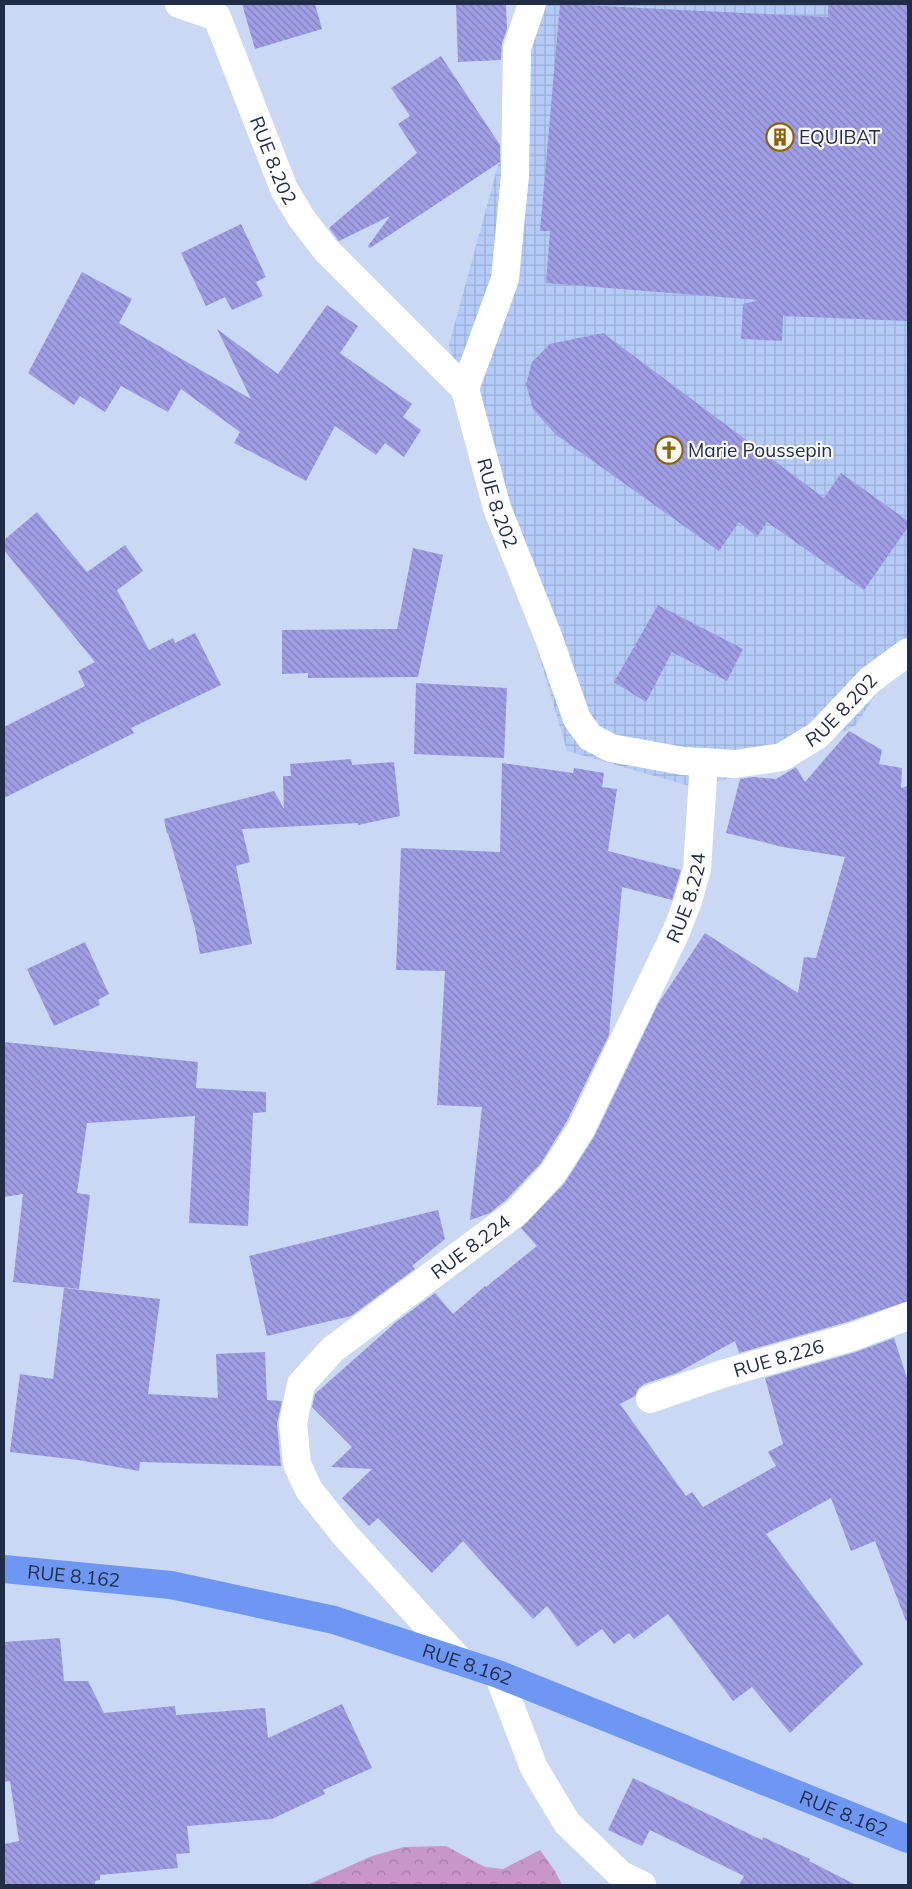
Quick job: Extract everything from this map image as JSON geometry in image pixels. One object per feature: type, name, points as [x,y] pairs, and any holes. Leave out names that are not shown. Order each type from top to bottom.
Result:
[{"type":"highway","name":"RUE 8.162","points":[[4,1569],[171,1585],[334,1620],[498,1674],[908,1839]]},
{"type":"street","name":"RUE 8.202","points":[[179,4],[216,10],[284,189],[302,219],[326,250],[465,389],[497,508],[548,636],[577,719],[590,737],[611,748],[683,761],[735,764],[782,757],[818,735],[870,680],[908,652]]},
{"type":"street","points":[[465,389],[505,279],[516,176],[516,48],[532,4]]},
{"type":"street","name":"RUE 8.224","points":[[460,1662],[345,1534],[309,1490],[297,1464],[293,1423],[301,1384],[333,1349],[517,1212],[553,1173],[581,1128],[676,932],[688,901],[697,869],[704,762]]},
{"type":"street","name":"RUE 8.226","points":[[650,1399],[722,1374],[852,1337],[908,1316]]},
{"type":"street","points":[[498,1674],[534,1768],[567,1823],[621,1875],[642,1885]]},
{"type":"shaded area","points":[[527,4],[908,4],[908,645],[856,725],[782,766],[693,787],[567,751],[449,345],[501,154]]},
{"type":"green space","points":[[446,1846],[485,1867],[503,1869],[540,1850],[555,1871],[562,1885],[307,1885],[372,1856],[404,1847]]},
{"type":"building","points":[[242,4],[315,4],[322,29],[255,49]]},
{"type":"building","points":[[456,4],[506,4],[507,29],[502,43],[501,60],[458,62]]},
{"type":"building","name":"EQUIBAT","points":[[560,4],[828,17],[828,4],[908,4],[908,321],[783,316],[782,341],[741,339],[743,304],[759,300],[546,283],[550,231],[540,231]]},
{"type":"building","points":[[441,56],[500,145],[500,162],[370,248],[368,246],[390,216],[339,241],[329,228],[417,153],[398,124],[410,116],[391,88]]},
{"type":"building","points":[[241,224],[266,277],[256,282],[263,296],[232,310],[225,297],[206,306],[181,253]]},
{"type":"building","points":[[82,272],[132,299],[119,323],[251,399],[217,329],[278,374],[327,305],[358,326],[340,353],[412,404],[403,417],[421,430],[404,457],[385,443],[376,455],[335,426],[306,481],[234,443],[240,432],[181,389],[168,412],[121,386],[105,412],[80,396],[74,405],[28,373]]},
{"type":"building","name":"Marie Poussepin","points":[[603,333],[824,498],[841,473],[908,521],[908,527],[864,590],[767,522],[757,537],[739,522],[719,551],[555,434],[533,409],[526,384],[532,362],[550,344]]},
{"type":"building","points":[[37,512],[87,572],[125,545],[143,571],[117,590],[149,650],[173,638],[175,643],[195,633],[221,685],[131,728],[134,733],[4,798],[4,727],[85,686],[78,671],[95,662],[4,550],[4,540]]},
{"type":"building","points":[[413,548],[443,555],[418,677],[308,678],[308,673],[282,674],[282,630],[397,629]]},
{"type":"building","points":[[658,605],[743,649],[727,681],[672,652],[646,702],[614,682]]},
{"type":"building","points":[[416,683],[507,688],[504,758],[414,754]]},
{"type":"building","points":[[849,731],[882,750],[879,764],[902,768],[901,788],[908,786],[908,1301],[847,1322],[739,1353],[735,1341],[677,1373],[644,1384],[638,1389],[635,1396],[620,1404],[686,1496],[692,1492],[703,1507],[776,1466],[768,1452],[783,1444],[765,1378],[856,1352],[894,1338],[908,1381],[908,1620],[906,1621],[875,1541],[851,1551],[831,1498],[766,1534],[863,1664],[790,1733],[752,1687],[733,1701],[668,1614],[634,1639],[629,1633],[614,1644],[602,1629],[577,1647],[547,1606],[533,1619],[463,1541],[432,1573],[378,1518],[369,1526],[342,1498],[372,1469],[331,1467],[352,1447],[312,1407],[315,1394],[396,1322],[435,1293],[453,1314],[485,1286],[537,1246],[521,1228],[564,1184],[594,1137],[658,1004],[705,933],[798,993],[804,957],[816,958],[845,857],[783,847],[726,833],[740,779],[753,777],[776,779],[796,767],[805,782]]},
{"type":"building","points":[[351,759],[352,765],[394,762],[400,816],[358,825],[358,823],[242,829],[250,862],[236,866],[252,944],[200,954],[195,928],[164,819],[274,791],[284,809],[283,776],[291,776],[290,764]]},
{"type":"building","points":[[502,763],[573,773],[574,768],[604,773],[602,787],[617,789],[608,851],[681,870],[672,900],[622,887],[609,1035],[567,1121],[541,1163],[506,1200],[490,1213],[470,1220],[482,1107],[437,1105],[445,971],[396,970],[401,848],[500,852]]},
{"type":"building","points":[[85,942],[109,994],[98,1000],[100,1005],[54,1026],[27,969]]},
{"type":"building","points":[[4,1042],[198,1062],[196,1088],[266,1092],[266,1112],[253,1113],[248,1226],[189,1223],[195,1116],[87,1123],[77,1193],[90,1195],[79,1289],[13,1282],[23,1194],[4,1197]]},
{"type":"building","points":[[438,1210],[445,1239],[412,1266],[415,1269],[351,1316],[267,1336],[249,1256]]},
{"type":"building","points":[[64,1288],[160,1299],[148,1394],[218,1398],[216,1354],[265,1352],[267,1400],[282,1401],[277,1424],[281,1466],[140,1462],[139,1471],[78,1460],[10,1452],[20,1374],[53,1379]]},
{"type":"building","points":[[60,1638],[64,1681],[88,1681],[104,1713],[175,1706],[176,1715],[265,1708],[268,1738],[342,1704],[372,1768],[323,1790],[325,1794],[272,1819],[187,1826],[190,1853],[176,1854],[178,1868],[100,1875],[100,1880],[95,1881],[95,1885],[4,1885],[4,1844],[19,1841],[10,1781],[4,1782],[4,1642]]},
{"type":"building","points":[[633,1778],[762,1840],[763,1837],[810,1859],[809,1861],[856,1885],[739,1885],[744,1876],[650,1830],[642,1846],[608,1830]]},
{"type":"place","name":"EQUIBAT","points":[[780,137]]},
{"type":"place","name":"Marie Poussepin","points":[[669,450]]}]
